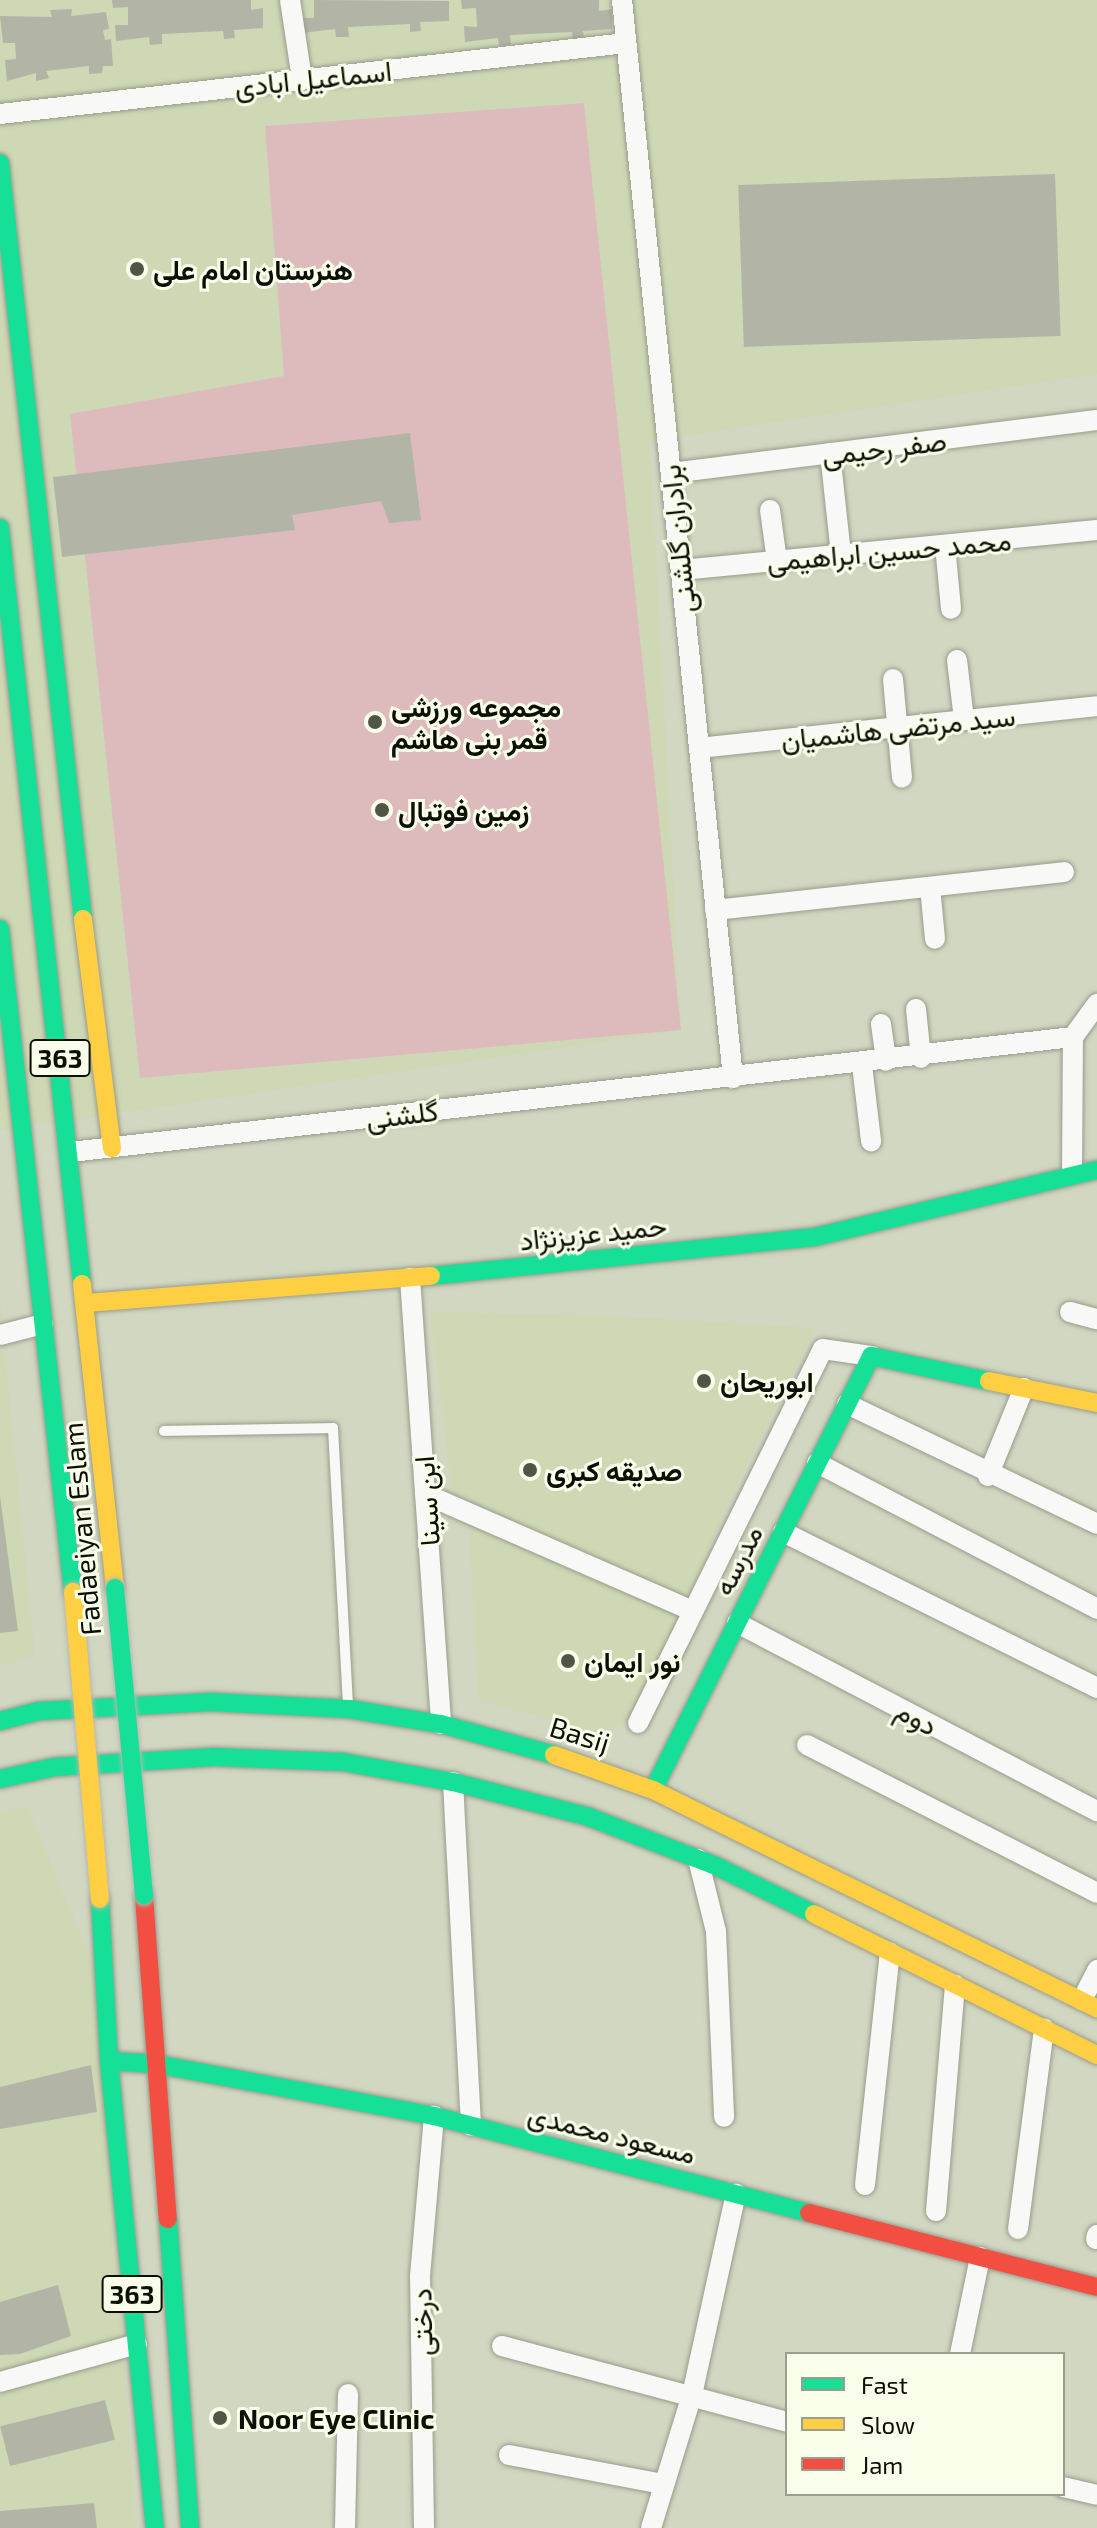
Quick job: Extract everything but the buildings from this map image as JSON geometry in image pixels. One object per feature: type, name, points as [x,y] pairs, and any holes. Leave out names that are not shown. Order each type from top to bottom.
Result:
[{"type":"main road","points":[[0,163],[74,852],[112,1148]]},
{"type":"main road","name":"Fadaeiyan Eslam","points":[[0,528],[71,1152],[115,1588],[144,1896],[190,2528]]},
{"type":"main road","name":"Fadaeiyan Eslam","points":[[0,929],[73,1592],[100,1899],[109,2061],[155,2528]]},
{"type":"main road","name":"حمید عزیزنژاد","points":[[86,1303],[410,1278],[815,1237],[1097,1170]]},
{"type":"main road","points":[[871,1356],[1097,1403]]},
{"type":"main road","name":"مدرسه","points":[[653,1790],[871,1356]]},
{"type":"main road","name":"Basij","points":[[0,1721],[39,1711],[211,1702],[349,1709],[441,1724],[600,1767],[653,1790],[1089,2004]]},
{"type":"main road","points":[[0,1779],[54,1767],[214,1757],[343,1762],[453,1782],[589,1817],[698,1859],[1097,2055]]},
{"type":"main road","name":"مسعود محمدی","points":[[109,2061],[156,2064],[434,2116],[1097,2287]]},
{"type":"street","points":[[290,0],[302,79]]},
{"type":"street","name":"برادران گلشنی","points":[[622,0],[733,1078]]},
{"type":"street","name":"اسماعیل ابادی","points":[[0,114],[626,43]]},
{"type":"street","name":"صفر رحیمی","points":[[671,473],[1097,420]]},
{"type":"street","points":[[830,453],[841,555]]},
{"type":"street","points":[[770,510],[777,561]]},
{"type":"street","name":"محمد حسین ابراهیمی","points":[[681,570],[1097,530]]},
{"type":"street","points":[[945,545],[951,609]]},
{"type":"street","points":[[957,660],[964,720]]},
{"type":"street","points":[[893,679],[902,778]]},
{"type":"street","name":"سید مرتضی هاشمیان","points":[[699,748],[1097,706]]},
{"type":"street","points":[[715,910],[1064,872]]},
{"type":"street","points":[[930,887],[935,939]]},
{"type":"street","points":[[1072,1174],[1073,1037],[1097,1004]]},
{"type":"street","points":[[916,1009],[921,1058]]},
{"type":"street","points":[[881,1024],[886,1061]]},
{"type":"street","name":"گلشنی","points":[[71,1152],[862,1065],[1073,1037]]},
{"type":"street","points":[[862,1065],[871,1141]]},
{"type":"street","name":"ابن سینا","points":[[410,1278],[441,1724]]},
{"type":"street","points":[[1070,1312],[1097,1319]]},
{"type":"street","points":[[0,1335],[43,1324]]},
{"type":"street","points":[[638,1723],[823,1349],[871,1356]]},
{"type":"street","points":[[988,1476],[1024,1388]]},
{"type":"street","points":[[847,1404],[988,1476],[1097,1524]]},
{"type":"street","points":[[817,1463],[1097,1609]]},
{"type":"street","points":[[425,1494],[693,1611]]},
{"type":"street","points":[[783,1532],[1097,1688]]},
{"type":"street","name":"دوم","points":[[737,1623],[1097,1811]]},
{"type":"street","points":[[807,1745],[1097,1893]]},
{"type":"street","points":[[453,1782],[471,2126]]},
{"type":"street","points":[[698,1859],[716,1931],[724,2117]]},
{"type":"street","points":[[865,2185],[890,1952]]},
{"type":"street","points":[[1089,2004],[1097,1970]]},
{"type":"street","points":[[936,2211],[955,1985]]},
{"type":"street","points":[[1018,2229],[1044,2029]]},
{"type":"street","name":"درختی","points":[[424,2528],[420,2276],[434,2116]]},
{"type":"street","points":[[651,2528],[692,2395],[736,2194]]},
{"type":"street","points":[[960,2352],[980,2257]]},
{"type":"street","points":[[0,2382],[137,2344]]},
{"type":"street","points":[[502,2346],[785,2421]]},
{"type":"street","points":[[345,2528],[348,2394]]},
{"type":"street","points":[[509,2455],[663,2484]]},
{"type":"street","points":[[1065,2487],[1097,2495]]},
{"type":"lane","points":[[164,1431],[333,1428],[349,1709]]},
{"type":"shaded area","points":[[0,0],[1097,0],[1097,374],[650,441],[681,1030],[0,1131]]},
{"type":"shaded area","name":"مجموعه ورزشی قمر بنی هاشم","points":[[584,103],[681,1030],[140,1078],[70,414],[284,376],[265,126]]},
{"type":"shaded area","points":[[0,1299],[35,1655],[0,1666]]},
{"type":"shaded area","points":[[430,1312],[613,1316],[816,1328],[736,1485],[637,1718],[600,1734],[478,1699],[469,1521],[454,1507]]},
{"type":"shaded area","points":[[27,1806],[95,1969],[136,2528],[0,2528],[0,1814]]},
{"type":"traffic: fast","points":[[0,163],[83,919]]},
{"type":"traffic: fast","points":[[0,528],[82,1284]]},
{"type":"traffic: fast","points":[[0,929],[73,1592]]},
{"type":"traffic: fast","points":[[431,1276],[815,1237],[1097,1170]]},
{"type":"traffic: fast","points":[[653,1790],[871,1356],[989,1381]]},
{"type":"traffic: fast","points":[[115,1588],[144,1896]]},
{"type":"traffic: fast","points":[[0,1721],[39,1711],[211,1702],[349,1709],[441,1724],[554,1755]]},
{"type":"traffic: fast","points":[[0,1779],[54,1767],[214,1757],[343,1762],[453,1782],[589,1817],[716,1866],[814,1914]]},
{"type":"traffic: fast","points":[[100,1899],[109,2061],[155,2528]]},
{"type":"traffic: fast","points":[[109,2061],[156,2064],[434,2116],[809,2213]]},
{"type":"traffic: fast","points":[[168,2219],[190,2528]]},
{"type":"traffic: slow","points":[[83,919],[112,1148]]},
{"type":"traffic: slow","points":[[86,1303],[431,1276]]},
{"type":"traffic: slow","points":[[82,1284],[115,1588]]},
{"type":"traffic: slow","points":[[989,1381],[1097,1403]]},
{"type":"traffic: slow","points":[[73,1592],[100,1899]]},
{"type":"traffic: slow","points":[[554,1755],[653,1790],[1097,2008]]},
{"type":"traffic: slow","points":[[814,1914],[1097,2055]]},
{"type":"traffic: jam","points":[[144,1896],[168,2219]]},
{"type":"traffic: jam","points":[[809,2213],[1097,2287]]},
{"type":"place","name":"هنرستان امام علی","points":[[137,269]]},
{"type":"place","name":"مجموعه ورزشی قمر بنی هاشم","points":[[375,722]]},
{"type":"place","name":"زمین فوتبال","points":[[382,810]]},
{"type":"place","name":"ابوریحان","points":[[704,1381]]},
{"type":"place","name":"صدیقه کبری","points":[[530,1470]]},
{"type":"place","name":"نور ایمان","points":[[568,1661]]},
{"type":"place","name":"Noor Eye Clinic","points":[[220,2418]]}]
